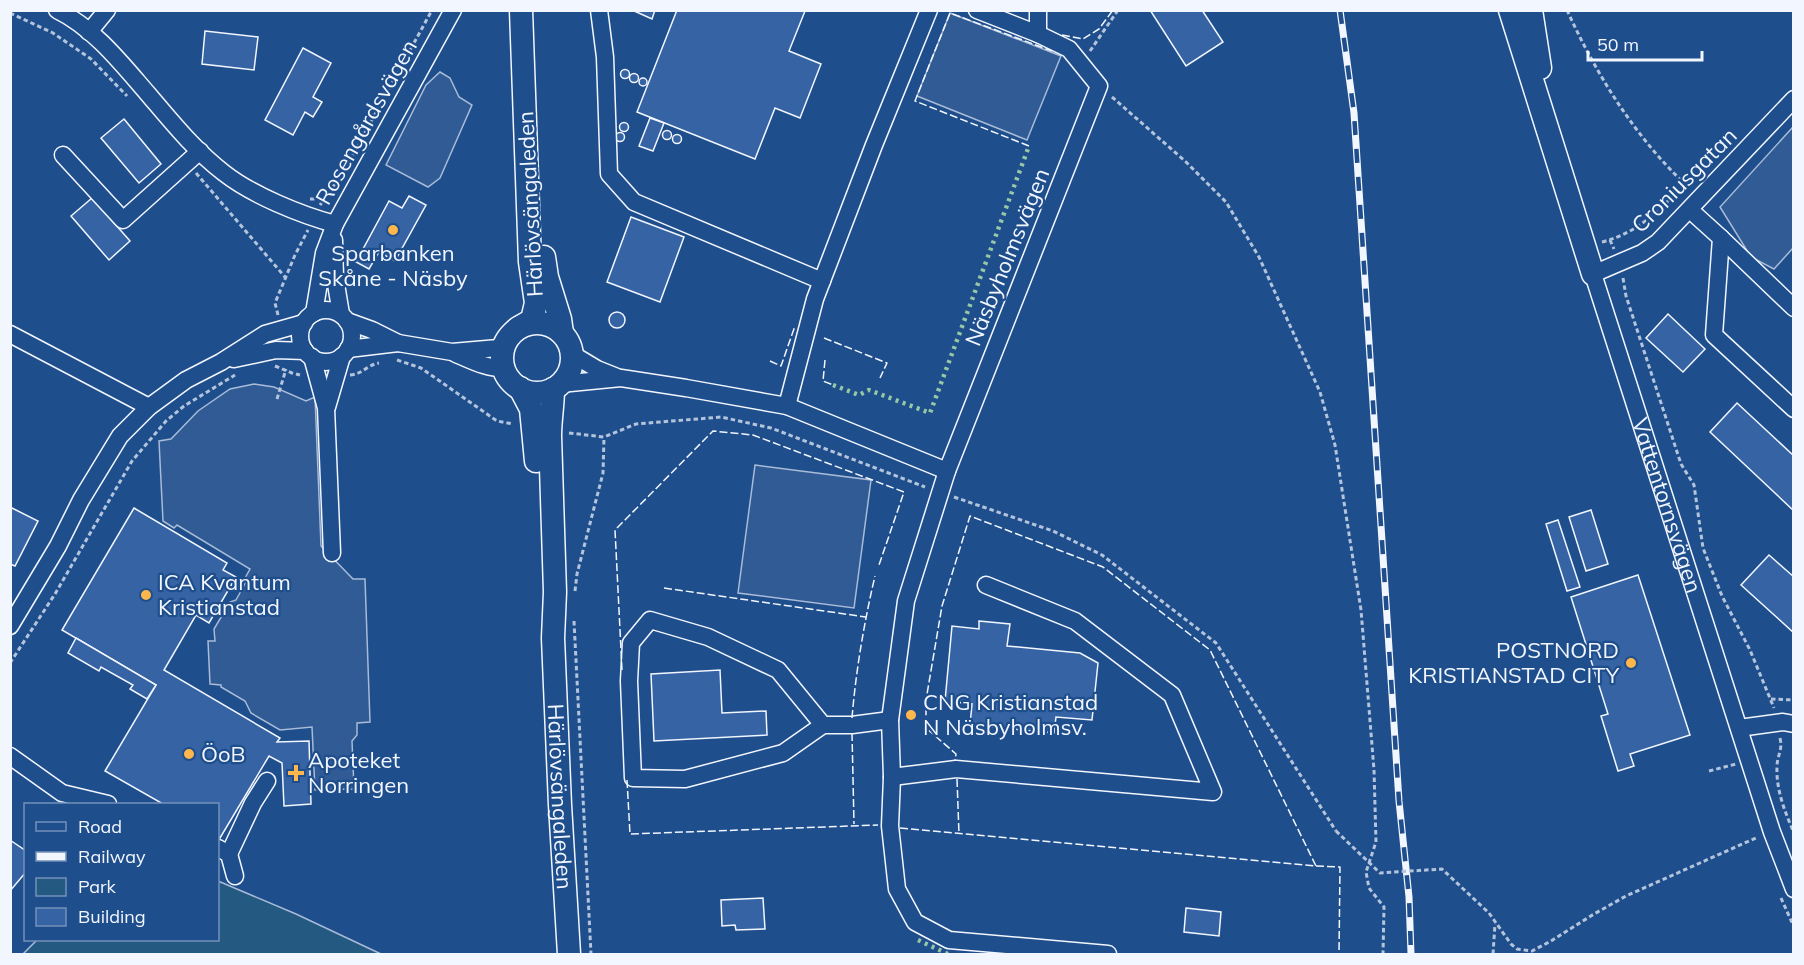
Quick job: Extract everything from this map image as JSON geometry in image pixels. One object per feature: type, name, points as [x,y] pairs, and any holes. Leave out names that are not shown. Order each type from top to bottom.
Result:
[{"type":"main road","name":"Härlövsängaleden","points":[[515,331],[532,320],[536,303],[530,262],[521,10]]},
{"type":"main road","name":"Vattentornsvägen","points":[[1510,10],[1593,274]]},
{"type":"main road","name":"Vattentornsvägen","points":[[1531,10],[1546,120]]},
{"type":"main road","name":"Härlövsängaleden","points":[[524,71],[540,172],[546,277],[560,319],[562,333]]},
{"type":"main road","points":[[541,323],[552,326],[562,333],[569,343],[572,354],[571,365],[567,376],[556,387],[542,392],[531,392],[520,388],[507,376],[502,356],[505,344],[515,331],[529,324],[541,323]]},
{"type":"main road","name":"Härlövsängaleden","points":[[556,387],[550,436],[555,592],[553,638],[569,954]]},
{"type":"main road","name":"Härlövsängaleden","points":[[520,388],[531,410],[535,440],[544,594],[553,638]]},
{"type":"street","points":[[57,10],[89,32],[118,59],[186,138],[224,173],[252,191],[314,218],[335,224]]},
{"type":"street","points":[[89,32],[107,10]]},
{"type":"street","name":"Rosengårdsvägen","points":[[309,318],[324,253],[335,224],[453,10]]},
{"type":"street","points":[[599,10],[605,57],[609,174],[634,202],[822,281]]},
{"type":"street","points":[[787,406],[815,299],[929,10]]},
{"type":"street","points":[[977,10],[1069,49],[1099,86]]},
{"type":"street","points":[[1038,10],[1038,34]]},
{"type":"street","name":"Näsbyholmsvägen","points":[[1099,86],[947,471],[906,601],[890,720],[892,777],[890,826],[897,889],[915,922],[949,940],[1108,954]]},
{"type":"street","name":"Croniusgatan","points":[[1593,274],[1642,253],[1658,242],[1794,99]]},
{"type":"street","points":[[63,155],[123,220],[200,151]]},
{"type":"street","points":[[1696,204],[1721,238],[1794,308]]},
{"type":"street","name":"Rosengårdsvägen","points":[[335,224],[335,278],[344,317]]},
{"type":"street","points":[[1721,238],[1714,335],[1794,409]]},
{"type":"street","name":"Vattentornsvägen","points":[[1593,274],[1772,832],[1794,889]]},
{"type":"street","points":[[10,626],[120,436],[149,407],[186,380],[221,362],[265,334],[328,310],[372,330],[396,351]]},
{"type":"street","points":[[326,408],[336,374],[352,340],[352,330],[344,317]]},
{"type":"street","points":[[309,318],[300,337],[312,360],[326,408],[332,553]]},
{"type":"street","points":[[221,362],[276,350],[327,362],[345,353],[452,352],[498,348],[515,331]]},
{"type":"street","points":[[10,334],[149,407]]},
{"type":"street","points":[[452,352],[496,368],[504,368]]},
{"type":"street","points":[[572,354],[597,369],[621,378],[787,406],[947,471]]},
{"type":"street","points":[[556,387],[621,378]]},
{"type":"street","points":[[892,777],[956,769],[1213,792],[1172,695],[1075,621],[986,585]]},
{"type":"street","points":[[823,725],[778,670],[708,637],[650,620],[631,643],[629,681],[633,778],[685,779],[783,753],[823,725],[852,725],[890,720]]},
{"type":"street","points":[[1739,728],[1786,723]]},
{"type":"street","points":[[10,756],[62,793],[104,803]]},
{"type":"street","points":[[235,876],[223,851],[267,781]]},
{"type":"path","points":[[1081,64],[1118,10]]},
{"type":"path","points":[[1567,10],[1593,63],[1635,128],[1685,184],[1696,204]]},
{"type":"path","points":[[10,13],[53,33],[91,59],[128,97]]},
{"type":"path","points":[[1099,86],[1185,161],[1226,202],[1259,256],[1320,393],[1335,445],[1361,610],[1374,771],[1376,842],[1366,872],[1369,888],[1384,907],[1383,954]]},
{"type":"path","points":[[187,163],[286,278]]},
{"type":"path","points":[[1685,184],[1642,226],[1610,240],[1681,464],[1694,485],[1703,548],[1722,596],[1750,650],[1771,699],[1786,723],[1777,763],[1777,780],[1783,805],[1794,833]]},
{"type":"path","points":[[309,199],[323,199]]},
{"type":"path","points":[[396,351],[497,421],[521,426]]},
{"type":"path","points":[[267,366],[277,366],[292,374],[307,376],[312,360]]},
{"type":"path","points":[[336,374],[360,374],[373,364],[384,362]]},
{"type":"path","points":[[10,663],[55,594],[132,461],[166,421],[184,406],[237,374]]},
{"type":"path","points":[[567,432],[604,437],[636,424],[721,417],[771,428],[940,493],[1053,531],[1102,555],[1216,643],[1336,831],[1380,873],[1442,869],[1489,913],[1495,924],[1517,949],[1532,951],[1626,896],[1772,832],[1791,826]]},
{"type":"path","points":[[575,592],[577,574],[603,473],[604,437]]},
{"type":"path","points":[[573,610],[591,954]]},
{"type":"path","points":[[1771,699],[1794,700]]},
{"type":"path","points":[[1492,954],[1495,924]]},
{"type":"green space","points":[[219,881],[381,954],[23,954],[36,941],[219,941]]},
{"type":"shaded area","points":[[950,13],[1061,56],[1027,140],[917,96]]},
{"type":"shaded area","points":[[440,72],[450,78],[459,97],[472,105],[440,178],[428,187],[386,165],[426,85]]},
{"type":"shaded area","points":[[1793,127],[1793,248],[1774,269],[1751,257],[1720,207]]},
{"type":"shaded area","points":[[254,384],[274,387],[306,401],[315,397],[321,546],[353,579],[365,579],[370,722],[357,723],[357,735],[352,741],[354,789],[315,790],[312,727],[280,730],[251,713],[245,701],[221,685],[210,684],[208,641],[215,641],[214,629],[230,602],[236,600],[250,569],[177,525],[174,528],[163,521],[159,441],[171,439],[198,411],[230,389]]},
{"type":"shaded area","points":[[755,465],[871,480],[854,608],[738,593]]},
{"type":"building","points":[[632,10],[655,10],[652,19]]},
{"type":"building","points":[[677,10],[805,11],[789,51],[821,64],[800,118],[775,108],[755,159],[637,112]]},
{"type":"building","points":[[1150,10],[1202,10],[1223,42],[1186,66]]},
{"type":"building","points":[[205,31],[258,37],[254,70],[202,64]]},
{"type":"building","points":[[303,48],[331,63],[313,97],[322,102],[313,117],[305,112],[293,135],[265,120]]},
{"type":"building","points":[[625,70],[629,74],[625,78],[621,74]]},
{"type":"building","points":[[634,74],[638,78],[634,82],[630,78]]},
{"type":"building","points":[[643,78],[647,82],[643,86],[639,82]]},
{"type":"building","points":[[650,118],[664,123],[653,151],[639,146]]},
{"type":"building","points":[[124,119],[161,164],[139,183],[101,138]]},
{"type":"building","points":[[624,123],[628,127],[624,131],[620,127]]},
{"type":"building","points":[[667,131],[671,135],[667,139],[663,135]]},
{"type":"building","points":[[620,133],[624,137],[620,141],[616,137]]},
{"type":"building","points":[[677,135],[681,139],[677,143],[673,139]]},
{"type":"building","name":"Sparbanken Skåne - Näsby","points":[[409,196],[426,205],[395,261],[379,252],[369,269],[356,262],[389,201],[402,208]]},
{"type":"building","points":[[92,198],[130,241],[109,260],[71,216]]},
{"type":"building","points":[[631,217],[684,237],[660,302],[607,282]]},
{"type":"building","points":[[617,312],[625,320],[617,328],[609,320]]},
{"type":"building","points":[[1668,314],[1705,349],[1683,372],[1646,338]]},
{"type":"building","points":[[1737,403],[1794,456],[1794,511],[1710,432]]},
{"type":"building","points":[[12,508],[38,521],[15,566],[10,564],[10,511]]},
{"type":"building","points":[[134,508],[227,563],[223,570],[236,577],[209,623],[196,615],[164,670],[280,738],[277,742],[309,741],[311,804],[284,806],[282,763],[269,756],[220,838],[219,803],[161,803],[105,771],[156,685],[62,630]]},
{"type":"building","points":[[1591,510],[1608,564],[1586,571],[1569,517]]},
{"type":"building","points":[[1558,520],[1580,587],[1567,591],[1546,524]]},
{"type":"building","points":[[1769,555],[1794,577],[1794,633],[1741,585]]},
{"type":"building","points":[[1638,575],[1690,735],[1630,754],[1634,766],[1618,771],[1601,716],[1608,714],[1571,597]]},
{"type":"building","points":[[979,621],[1010,624],[1007,646],[1080,653],[1098,663],[1092,720],[1056,717],[1054,733],[970,725],[972,704],[945,701],[952,626],[979,629]]},
{"type":"building","points":[[76,638],[156,685],[147,699],[130,689],[133,685],[101,667],[99,671],[68,653]]},
{"type":"building","points":[[720,670],[722,713],[766,711],[767,735],[654,741],[651,674]]},
{"type":"building","points":[[10,840],[24,850],[24,874],[10,891]]},
{"type":"building","points":[[763,898],[765,929],[736,930],[735,925],[722,926],[721,900]]},
{"type":"building","points":[[1186,908],[1221,912],[1219,936],[1184,932]]},
{"type":"railway","points":[[1340,10],[1354,113],[1399,801],[1409,897],[1411,954]]},
{"type":"hedge","points":[[833,385],[859,395],[869,390],[930,413],[1029,146]]},
{"type":"hedge","points":[[918,940],[948,954]]},
{"type":"fence","points":[[1062,35],[1083,39],[1099,29],[1113,10]]},
{"type":"fence","points":[[1029,146],[915,101],[950,13],[1052,51]]},
{"type":"fence","points":[[770,361],[781,366],[795,326]]},
{"type":"fence","points":[[824,338],[887,363],[880,378]]},
{"type":"fence","points":[[825,360],[823,381],[833,385]]},
{"type":"fence","points":[[622,670],[615,530],[713,431],[753,435],[904,492],[879,565]]},
{"type":"fence","points":[[900,828],[1316,866],[1210,650],[1103,567],[970,516],[942,606],[926,700],[926,728],[956,754],[955,760]]},
{"type":"fence","points":[[852,718],[861,647],[875,576]]},
{"type":"fence","points":[[664,588],[866,617]]},
{"type":"fence","points":[[852,733],[854,824]]},
{"type":"fence","points":[[957,779],[959,834]]},
{"type":"fence","points":[[627,780],[630,834],[878,825]]},
{"type":"fence","points":[[1316,866],[1340,867],[1339,954]]},
{"type":"place","name":"Sparbanken Skåne - Näsby","points":[[393,230]]},
{"type":"place","name":"ICA Kvantum Kristianstad","points":[[146,595]]},
{"type":"place","name":"POSTNORD KRISTIANSTAD CITY","points":[[1631,663]]},
{"type":"place","name":"CNG Kristianstad N Näsbyholmsv.","points":[[911,715]]},
{"type":"place","name":"ÖoB","points":[[189,754]]},
{"type":"place","name":"Apoteket Norringen","points":[[296,773]]}]
